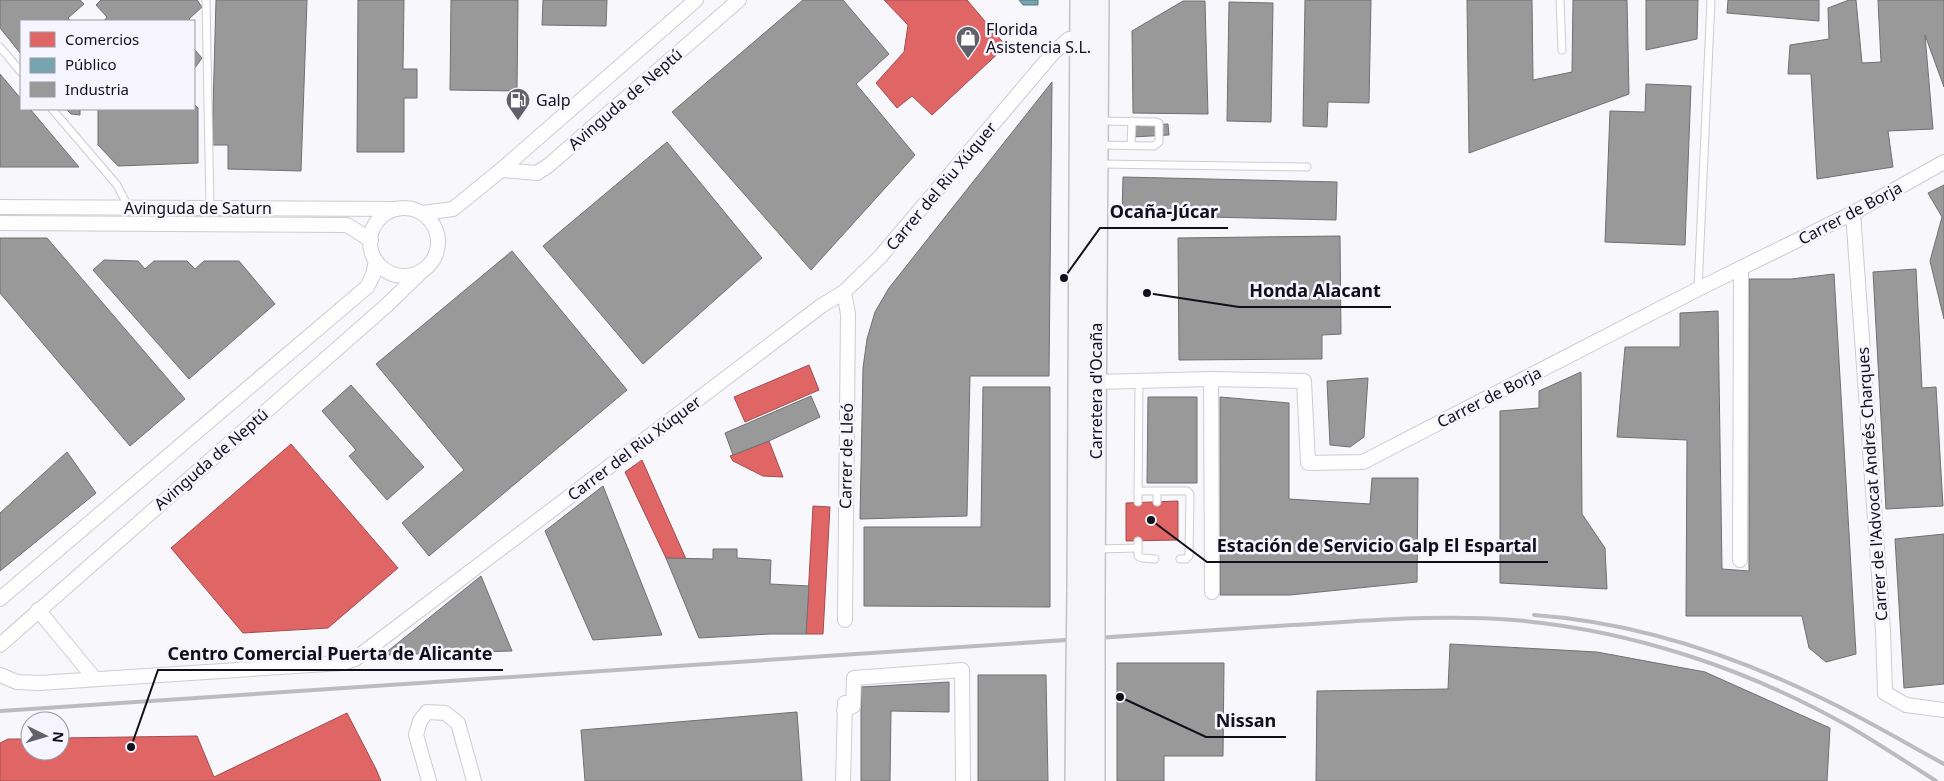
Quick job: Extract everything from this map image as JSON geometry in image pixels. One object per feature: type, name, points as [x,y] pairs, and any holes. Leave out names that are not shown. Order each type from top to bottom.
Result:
[{"type":"main road","name":"Carretera d'Ocaña","points":[[1076,781],[1085,668],[1086,593],[1078,398],[1081,0]]},
{"type":"main road","name":"Carretera d'Ocaña","points":[[1086,593],[1095,549],[1098,0]]},
{"type":"main road","name":"Carretera d'Ocaña","points":[[1085,668],[1094,781]]},
{"type":"street","name":"Avinguda de Neptú","points":[[423,213],[453,210],[696,0]]},
{"type":"street","name":"Avinguda de Neptú","points":[[501,170],[537,173],[549,165],[739,0]]},
{"type":"street","name":"Carrer del Riu Xúquer","points":[[0,676],[17,682],[39,683],[342,663],[355,659],[821,306],[844,292],[880,257],[1053,52],[1069,40],[1080,39]]},
{"type":"street","name":"Carrer de Borja","points":[[1096,382],[1211,379],[1304,381],[1308,463],[1363,462],[1698,290],[1853,213],[1944,162]]},
{"type":"street","name":"Avinguda de Saturn","points":[[0,207],[396,209]]},
{"type":"street","points":[[405,208],[423,213],[431,221],[436,231],[438,242],[436,253],[430,263],[422,270],[406,275],[397,275],[389,272],[376,260],[373,254],[371,240],[373,229],[378,220],[386,213],[396,209],[405,208]]},
{"type":"street","name":"Carrer de l'Advocat Andrés Charques","points":[[1853,213],[1883,632],[1885,693],[1906,705],[1944,710]]},
{"type":"street","name":"Avinguda de Saturn","points":[[0,223],[347,225],[371,240]]},
{"type":"street","name":"Avinguda de Neptú","points":[[0,600],[367,287],[373,275],[376,260]]},
{"type":"street","name":"Avinguda de Neptú","points":[[0,645],[387,305],[422,270]]},
{"type":"street","points":[[1740,560],[1741,270]]},
{"type":"street","name":"Carrer de Lleó","points":[[844,292],[848,314],[845,620]]},
{"type":"street","points":[[1211,379],[1212,592]]},
{"type":"street","points":[[1078,398],[1096,382]]},
{"type":"street","points":[[38,610],[95,679]]},
{"type":"street","points":[[843,781],[844,705],[852,706],[854,678],[962,670],[963,781]]},
{"type":"street","points":[[429,781],[416,735],[420,721],[428,712],[445,713],[458,723],[474,781]]},
{"type":"lane","points":[[206,0],[210,208]]},
{"type":"lane","points":[[1560,0],[1562,50]]},
{"type":"lane","points":[[1698,290],[1712,0]]},
{"type":"lane","points":[[0,47],[20,71]]},
{"type":"lane","points":[[53,110],[117,185],[130,208]]},
{"type":"lane","points":[[1097,155],[1131,145],[1154,146],[1159,142],[1159,124],[1152,122],[1098,120]]},
{"type":"lane","points":[[1131,145],[1132,121]]},
{"type":"lane","points":[[1097,155],[1307,167]]},
{"type":"lane","points":[[1138,502],[1139,381]]},
{"type":"lane","points":[[1138,491],[1187,490],[1190,494],[1189,556],[1186,559],[1180,559]]},
{"type":"lane","points":[[1157,491],[1157,502]]},
{"type":"lane","points":[[1095,549],[1138,545],[1138,556],[1155,559]]},
{"type":"building: Comercios","points":[[884,0],[967,0],[1006,46],[932,115],[912,96],[897,108],[876,83],[904,52],[908,25]]},
{"type":"building: Comercios","points":[[809,365],[819,390],[745,422],[734,397]]},
{"type":"building: Comercios","points":[[769,441],[783,477],[763,476],[733,461],[730,456]]},
{"type":"building: Comercios","points":[[291,444],[398,568],[328,628],[243,633],[171,548]]},
{"type":"building: Comercios","points":[[642,460],[686,559],[666,558],[625,472]]},
{"type":"building: Comercios","points":[[1178,501],[1178,540],[1126,541],[1126,503]]},
{"type":"building: Comercios","points":[[813,506],[830,507],[823,634],[806,634]]},
{"type":"building: Comercios","points":[[347,713],[381,781],[0,781],[0,743],[8,739],[20,739],[20,761],[70,761],[70,738],[197,736],[214,777]]},
{"type":"building: Público","points":[[1019,0],[1038,0],[1038,5],[1023,5]]},
{"type":"building: Industria","points":[[0,0],[80,0],[84,4],[68,18],[70,20],[20,20],[20,53],[0,28]]},
{"type":"building: Industria","points":[[101,0],[197,0],[202,7],[190,20],[105,20],[107,17],[96,5]]},
{"type":"building: Industria","points":[[216,0],[307,0],[301,171],[228,169],[228,145],[212,145]]},
{"type":"building: Industria","points":[[358,0],[404,0],[403,69],[417,69],[417,98],[404,98],[404,152],[357,152]]},
{"type":"building: Industria","points":[[451,0],[518,0],[517,91],[450,90]]},
{"type":"building: Industria","points":[[543,0],[607,0],[606,26],[542,25]]},
{"type":"building: Industria","points":[[803,0],[843,0],[889,54],[856,84],[915,155],[811,270],[672,112]]},
{"type":"building: Industria","points":[[1305,0],[1371,0],[1369,103],[1328,102],[1327,127],[1303,126]]},
{"type":"building: Industria","points":[[1467,0],[1532,0],[1533,80],[1572,72],[1573,0],[1627,0],[1629,94],[1469,153]]},
{"type":"building: Industria","points":[[1646,0],[1698,0],[1697,39],[1646,50]]},
{"type":"building: Industria","points":[[1728,0],[1819,0],[1819,21],[1727,13]]},
{"type":"building: Industria","points":[[1849,0],[1856,0],[1862,63],[1881,62],[1878,0],[1944,0],[1944,87],[1925,35],[1933,129],[1888,131],[1893,167],[1817,179],[1811,74],[1788,74],[1790,45],[1829,39],[1828,8]]},
{"type":"building: Industria","points":[[1183,1],[1205,1],[1208,114],[1133,113],[1132,31]]},
{"type":"building: Industria","points":[[1229,2],[1273,3],[1271,122],[1227,121]]},
{"type":"building: Industria","points":[[195,50],[202,58],[195,68]]},
{"type":"building: Industria","points":[[0,74],[20,98],[20,110],[31,110],[79,167],[0,167]]},
{"type":"building: Industria","points":[[1052,82],[1049,376],[970,376],[967,516],[860,519],[863,368],[867,339],[875,312],[889,288]]},
{"type":"building: Industria","points":[[1646,84],[1691,86],[1685,245],[1605,242],[1610,111],[1645,112]]},
{"type":"building: Industria","points":[[195,105],[198,108],[198,163],[118,166],[98,145],[98,110],[195,110]]},
{"type":"building: Industria","points":[[67,110],[80,110],[80,115],[71,114]]},
{"type":"building: Industria","points":[[1168,124],[1169,135],[1132,137],[1132,126]]},
{"type":"building: Industria","points":[[667,142],[762,258],[643,364],[543,246]]},
{"type":"building: Industria","points":[[1123,177],[1337,182],[1336,220],[1122,215]]},
{"type":"building: Industria","points":[[1944,185],[1944,319],[1930,261],[1942,217],[1928,193]]},
{"type":"building: Industria","points":[[1340,236],[1341,334],[1322,335],[1322,359],[1179,360],[1178,238]]},
{"type":"building: Industria","points":[[0,238],[47,238],[185,399],[130,446],[0,293]]},
{"type":"building: Industria","points":[[512,251],[627,390],[429,556],[402,523],[464,470],[376,364]]},
{"type":"building: Industria","points":[[104,260],[138,261],[145,269],[154,261],[187,261],[195,269],[204,261],[239,261],[275,304],[189,379],[93,270]]},
{"type":"building: Industria","points":[[1916,269],[1922,388],[1936,387],[1943,506],[1886,509],[1873,272]]},
{"type":"building: Industria","points":[[1834,274],[1856,654],[1826,662],[1809,648],[1802,616],[1686,616],[1687,440],[1617,437],[1625,347],[1680,347],[1680,313],[1718,311],[1722,569],[1749,571],[1749,279],[1791,279]]},
{"type":"building: Industria","points":[[1581,372],[1582,514],[1605,548],[1607,589],[1500,583],[1500,411],[1539,408],[1539,391]]},
{"type":"building: Industria","points":[[1368,378],[1364,437],[1350,447],[1330,445],[1327,381]]},
{"type":"building: Industria","points":[[351,385],[424,467],[387,500],[349,456],[356,450],[322,411]]},
{"type":"building: Industria","points":[[983,387],[1050,387],[1050,607],[864,606],[864,527],[981,527]]},
{"type":"building: Industria","points":[[811,396],[820,417],[769,441],[733,455],[725,433]]},
{"type":"building: Industria","points":[[1148,397],[1197,397],[1197,483],[1147,483]]},
{"type":"building: Industria","points":[[1220,397],[1289,403],[1289,499],[1370,504],[1372,478],[1418,478],[1417,582],[1290,595],[1220,595]]},
{"type":"building: Industria","points":[[67,452],[96,493],[0,571],[0,513]]},
{"type":"building: Industria","points":[[603,486],[662,635],[593,640],[545,531]]},
{"type":"building: Industria","points":[[1944,534],[1944,684],[1904,688],[1895,539]]},
{"type":"building: Industria","points":[[713,549],[737,549],[737,558],[771,560],[770,584],[809,586],[806,634],[699,638],[666,558],[713,559]]},
{"type":"building: Industria","points":[[481,576],[512,651],[383,655]]},
{"type":"building: Industria","points":[[1450,644],[1597,652],[1705,672],[1830,728],[1827,781],[1316,781],[1317,691],[1448,689]]},
{"type":"building: Industria","points":[[1117,663],[1224,663],[1223,756],[1164,756],[1164,781],[1117,781]]},
{"type":"building: Industria","points":[[978,675],[1046,675],[1048,781],[978,781]]},
{"type":"building: Industria","points":[[949,682],[949,712],[891,711],[890,781],[861,781],[861,687]]},
{"type":"building: Industria","points":[[797,712],[802,781],[585,781],[581,730]]},
{"type":"railway","points":[[1534,615],[1571,619],[1644,632],[1714,653],[1783,680],[1833,704],[1944,764]]},
{"type":"railway","points":[[0,711],[1292,625],[1403,619],[1486,618],[1558,625],[1602,633],[1645,643],[1730,670],[1771,687],[1850,727],[1936,781]]},
{"type":"place","name":"Florida Asistencia S.L.","points":[[968,59]]},
{"type":"place","name":"Galp","points":[[518,121]]},
{"type":"place","name":"Ocaña-Júcar","points":[[1064,278]]},
{"type":"place","name":"Honda Alacant","points":[[1147,293]]},
{"type":"place","name":"Estación de Servicio Galp El Espartal","points":[[1151,520]]},
{"type":"place","name":"Nissan","points":[[1120,697]]},
{"type":"place","name":"Centro Comercial Puerta de Alicante","points":[[131,747]]}]
